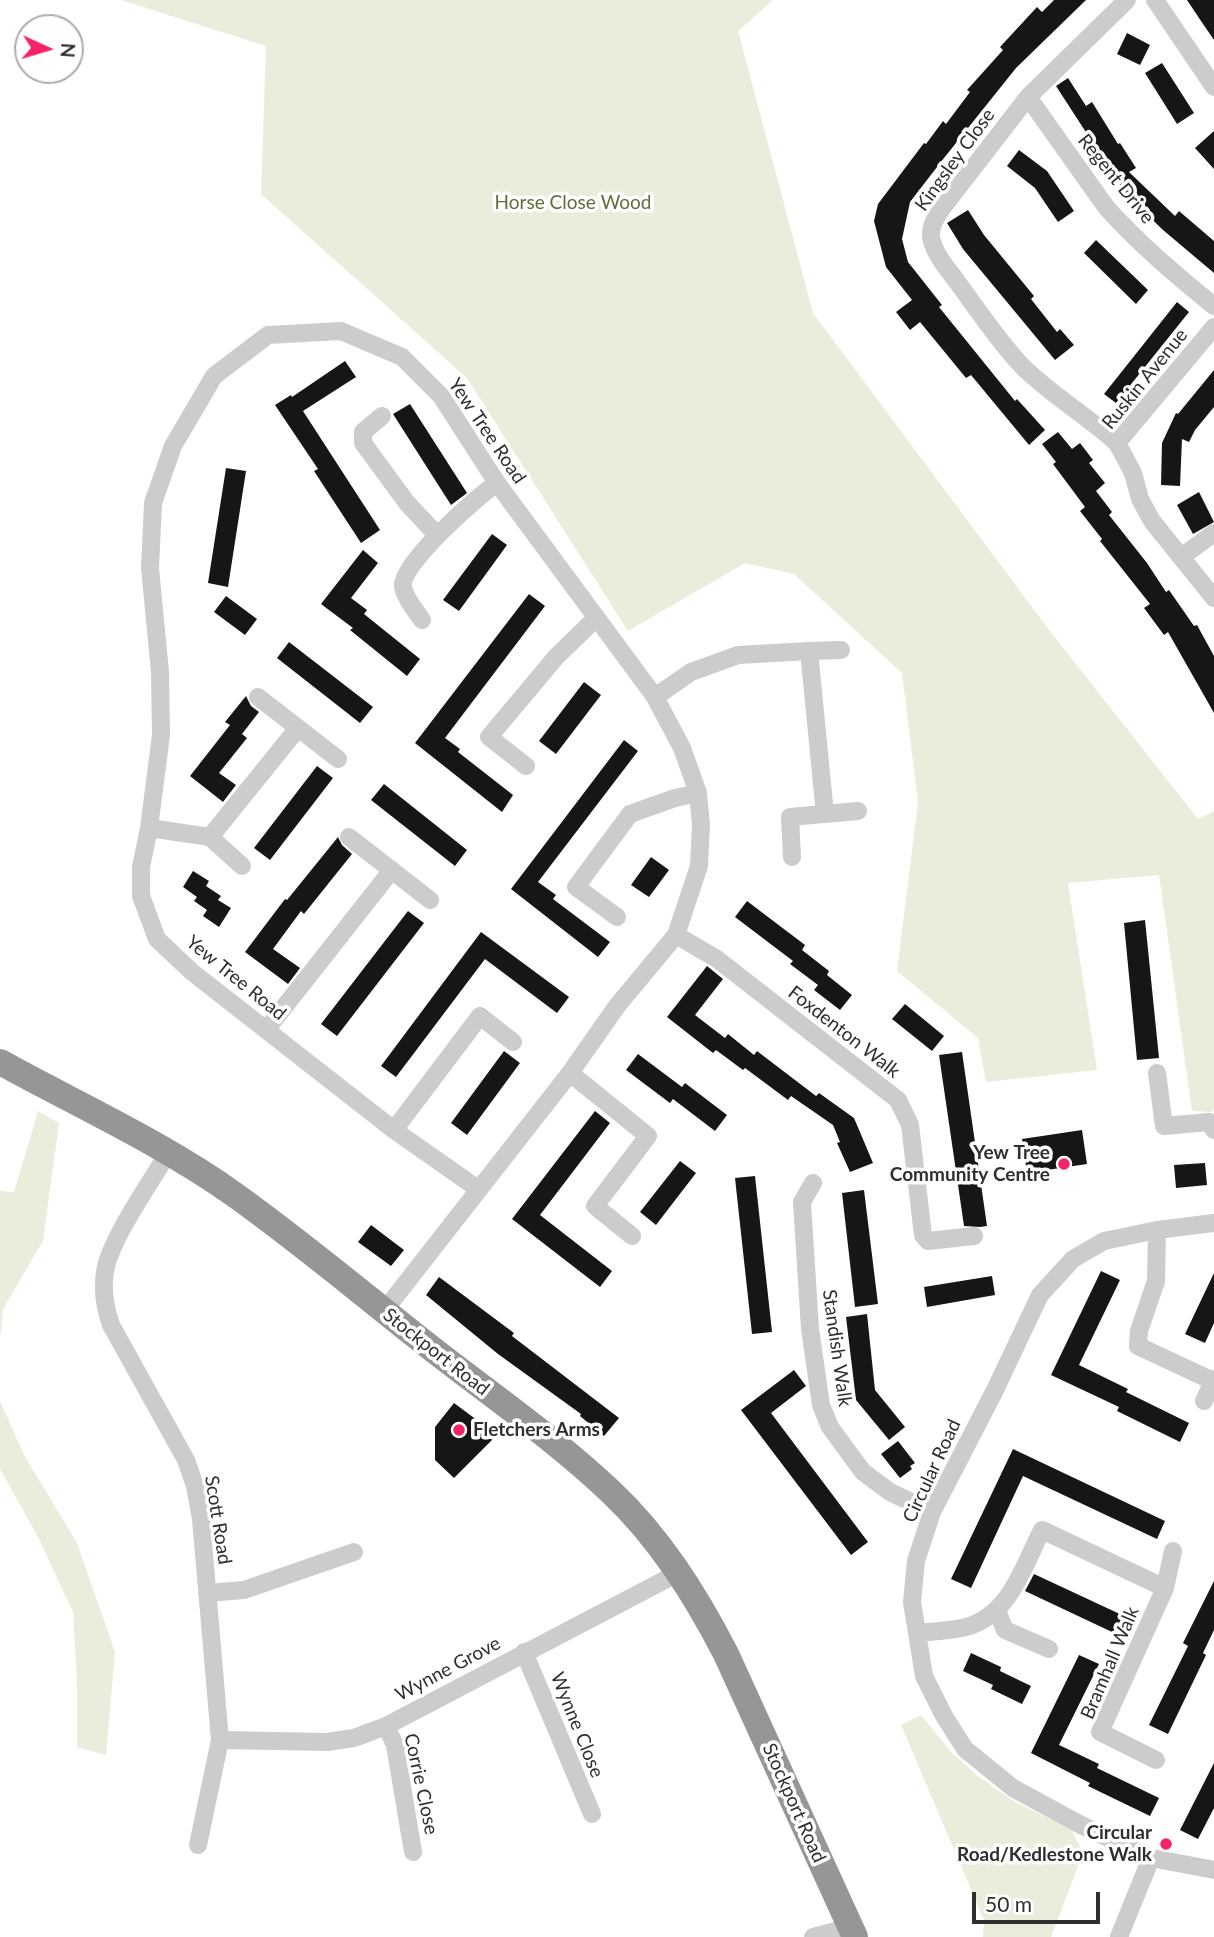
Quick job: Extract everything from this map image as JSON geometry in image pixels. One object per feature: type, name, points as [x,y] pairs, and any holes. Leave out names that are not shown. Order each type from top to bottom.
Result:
[{"type":"highway","name":"Stockport Road","points":[[0,1062],[167,1153],[234,1195],[555,1444],[610,1491],[680,1572],[726,1654],[853,1932]]},
{"type":"street","name":"Kingsley Close","points":[[1117,443],[1093,421],[1065,404],[1023,367],[948,269],[936,250],[931,235],[933,221],[1028,97],[1127,0]]},
{"type":"street","points":[[1155,0],[1214,87]]},
{"type":"street","name":"Regent Drive","points":[[1028,97],[1119,222],[1152,256],[1214,306]]},
{"type":"street","name":"Ruskin Avenue","points":[[1214,327],[1117,443],[1133,473],[1146,510],[1214,598]]},
{"type":"street","name":"Yew Tree Road","points":[[384,1311],[570,1073],[617,1006],[676,935],[699,866],[701,825],[698,793],[682,748],[654,697],[496,483],[442,396],[402,357],[341,331],[268,335],[214,376],[173,446],[153,503],[150,569],[160,672],[161,735],[141,867],[141,896],[157,939],[191,972],[394,1130],[478,1189]]},
{"type":"street","points":[[382,416],[363,432],[363,443],[407,503],[438,535]]},
{"type":"street","points":[[422,620],[402,587],[404,573],[438,535],[496,483]]},
{"type":"street","points":[[1181,557],[1214,533]]},
{"type":"street","points":[[526,766],[489,737],[556,657],[596,619]]},
{"type":"street","points":[[654,697],[691,672],[738,655],[841,650]]},
{"type":"street","points":[[809,651],[825,814]]},
{"type":"street","points":[[258,697],[338,759]]},
{"type":"street","points":[[210,837],[298,728]]},
{"type":"street","points":[[617,917],[576,887],[630,814],[698,793]]},
{"type":"street","points":[[792,857],[790,817],[858,811]]},
{"type":"street","points":[[149,828],[210,837],[242,866]]},
{"type":"street","points":[[349,836],[430,900]]},
{"type":"street","points":[[266,1030],[392,870]]},
{"type":"street","name":"Foxdenton Walk","points":[[676,935],[718,959],[898,1100],[910,1125],[923,1236],[928,1241],[935,1242],[974,1236]]},
{"type":"street","points":[[394,1130],[480,1016],[513,1042]]},
{"type":"street","points":[[570,1073],[648,1136],[594,1206],[632,1236]]},
{"type":"street","points":[[1157,1073],[1164,1126],[1209,1122],[1214,1130]]},
{"type":"street","name":"Scott Road","points":[[167,1153],[113,1247],[105,1270],[103,1292],[105,1310],[111,1325],[186,1460],[195,1486],[201,1519],[220,1740],[198,1845]]},
{"type":"street","name":"Standish Walk","points":[[813,1183],[802,1202],[810,1329],[821,1405],[830,1427],[863,1472],[890,1492],[932,1512]]},
{"type":"street","name":"Circular Road","points":[[1214,1223],[1157,1230],[1104,1241],[1073,1259],[1040,1295],[932,1512],[916,1560],[912,1602],[924,1676],[944,1716],[965,1749],[1013,1788],[1081,1825],[1151,1858],[1214,1870]]},
{"type":"street","points":[[1157,1230],[1156,1281],[1139,1331],[1138,1346],[1214,1380],[1204,1401]]},
{"type":"street","points":[[917,1633],[967,1627],[997,1611],[1007,1599],[1041,1530],[1165,1588]]},
{"type":"street","points":[[207,1593],[244,1590],[354,1552]]},
{"type":"street","name":"Bramhall Walk","points":[[1156,1760],[1100,1732],[1165,1588],[1173,1552]]},
{"type":"street","name":"Wynne Grove","points":[[220,1740],[327,1742],[354,1738],[386,1726],[680,1572]]},
{"type":"street","points":[[997,1611],[1005,1630],[1049,1649]]},
{"type":"street","name":"Wynne Close","points":[[524,1652],[592,1814]]},
{"type":"street","name":"Corrie Close","points":[[386,1726],[395,1745],[413,1852]]},
{"type":"street","points":[[1119,1937],[1151,1858]]},
{"type":"street","points":[[813,1937],[853,1932]]},
{"type":"green space","name":"Horse Close Wood","points":[[121,0],[773,0],[738,31],[813,313],[1049,630],[1198,819],[1214,811],[1212,1112],[1192,1111],[1159,875],[1068,883],[1097,1070],[986,1082],[978,1038],[897,971],[918,802],[902,673],[794,574],[745,563],[628,631],[467,378],[261,194],[266,46]]},
{"type":"green space","points":[[38,1111],[59,1123],[43,1241],[3,1309],[0,1339],[0,1191],[14,1192]]},
{"type":"green space","points":[[0,1401],[24,1455],[77,1543],[115,1652],[106,1755],[77,1747],[73,1612],[38,1537],[0,1469]]},
{"type":"green space","points":[[921,1715],[951,1752],[979,1777],[1015,1802],[1071,1829],[1083,1853],[1051,1937],[983,1937],[984,1920],[901,1725]]},
{"type":"building","points":[[1054,0],[1086,0],[1016,68],[910,202],[902,239],[908,262],[942,305],[939,307],[1015,401],[1017,399],[1045,430],[1029,445],[971,375],[966,378],[920,322],[910,330],[896,312],[912,300],[886,267],[874,221],[878,204],[924,143],[926,144],[943,121],[946,124],[970,92],[967,90],[1003,50],[1000,47],[1037,7],[1042,12]]},
{"type":"building","points":[[1187,0],[1214,0],[1214,40],[1201,21]]},
{"type":"building","points":[[1127,33],[1150,45],[1140,65],[1117,54]]},
{"type":"building","points":[[1162,63],[1194,113],[1177,124],[1145,73]]},
{"type":"building","points":[[1068,78],[1086,106],[1092,102],[1118,144],[1120,143],[1136,168],[1129,172],[1175,216],[1179,211],[1214,241],[1214,273],[1126,194],[1056,86]]},
{"type":"building","points":[[1214,131],[1214,169],[1195,148]]},
{"type":"building","points":[[1019,150],[1047,171],[1074,211],[1058,222],[1035,188],[1007,166]]},
{"type":"building","points":[[968,210],[984,235],[1034,296],[1031,299],[1057,332],[1060,329],[1074,345],[1055,360],[963,249],[947,223]]},
{"type":"building","points":[[1096,240],[1148,290],[1136,304],[1084,253]]},
{"type":"building","points":[[1177,302],[1189,312],[1116,403],[1104,394]]},
{"type":"building","points":[[345,361],[356,377],[303,411],[380,530],[361,543],[314,471],[318,469],[275,405],[291,395],[292,397]]},
{"type":"building","points":[[1214,370],[1214,407],[1189,442],[1182,439],[1180,486],[1161,485],[1162,443],[1176,413],[1178,414]]},
{"type":"building","points":[[410,404],[467,493],[451,505],[393,414]]},
{"type":"building","points":[[1058,432],[1072,449],[1080,443],[1093,460],[1089,463],[1105,483],[1096,491],[1112,512],[1109,515],[1166,592],[1169,590],[1194,626],[1197,625],[1214,656],[1214,713],[1168,632],[1164,635],[1144,608],[1150,604],[1100,541],[1102,539],[1080,511],[1085,507],[1053,464],[1056,462],[1042,444]]},
{"type":"building","points":[[226,468],[246,471],[228,587],[208,583]]},
{"type":"building","points":[[1199,492],[1214,522],[1193,534],[1177,505]]},
{"type":"building","points":[[492,534],[507,545],[459,611],[443,600]]},
{"type":"building","points":[[363,550],[378,563],[351,598],[367,610],[364,614],[420,659],[407,676],[350,630],[353,628],[321,604]]},
{"type":"building","points":[[529,594],[545,606],[445,738],[460,749],[458,752],[513,795],[502,812],[415,743]]},
{"type":"building","points":[[226,596],[257,619],[245,635],[214,612]]},
{"type":"building","points":[[289,642],[373,707],[360,723],[277,658]]},
{"type":"building","points":[[584,682],[601,695],[556,754],[539,741]]},
{"type":"building","points":[[246,696],[251,706],[259,712],[242,734],[247,738],[219,773],[236,785],[223,802],[190,776],[230,725],[225,722]]},
{"type":"building","points":[[624,740],[638,751],[538,882],[556,895],[553,899],[610,942],[598,957],[511,889]]},
{"type":"building","points":[[317,766],[333,778],[270,860],[254,848]]},
{"type":"building","points":[[384,784],[467,850],[455,866],[371,800]]},
{"type":"building","points":[[338,837],[352,854],[304,914],[301,911],[273,949],[300,968],[288,984],[245,952],[285,899],[287,900]]},
{"type":"building","points":[[651,857],[669,870],[649,897],[631,885]]},
{"type":"building","points":[[193,871],[209,881],[206,886],[221,896],[218,900],[231,908],[219,927],[203,916],[207,910],[194,901],[197,897],[183,887]]},
{"type":"building","points":[[747,901],[805,945],[802,950],[829,971],[827,975],[852,995],[840,1010],[814,990],[818,985],[790,964],[793,961],[735,917]]},
{"type":"building","points":[[408,911],[424,923],[337,1036],[321,1024]]},
{"type":"building","points":[[1145,920],[1159,1058],[1137,1060],[1124,923]]},
{"type":"building","points":[[481,932],[569,997],[557,1013],[485,959],[396,1077],[381,1066]]},
{"type":"building","points":[[707,966],[723,979],[695,1015],[725,1038],[728,1034],[754,1055],[757,1051],[816,1096],[819,1093],[854,1118],[873,1163],[850,1172],[837,1143],[840,1142],[833,1125],[791,1096],[788,1100],[716,1050],[713,1053],[667,1017]]},
{"type":"building","points":[[905,1004],[944,1036],[932,1051],[892,1019]]},
{"type":"building","points":[[504,1051],[520,1063],[467,1135],[451,1123]]},
{"type":"building","points":[[962,1052],[987,1226],[980,1227],[964,1226],[939,1055]]},
{"type":"building","points":[[638,1054],[682,1087],[685,1083],[727,1115],[715,1131],[673,1099],[670,1103],[626,1070]]},
{"type":"building","points":[[595,1111],[610,1123],[540,1215],[612,1271],[600,1287],[512,1219]]},
{"type":"building","points":[[1082,1130],[1087,1164],[1027,1173],[1022,1139]]},
{"type":"building","points":[[680,1161],[696,1173],[656,1225],[640,1212]]},
{"type":"building","points":[[1205,1163],[1207,1185],[1176,1188],[1174,1165]]},
{"type":"building","points":[[755,1176],[772,1332],[752,1334],[735,1178]]},
{"type":"building","points":[[864,1190],[878,1304],[855,1307],[842,1193]]},
{"type":"building","points":[[371,1225],[404,1250],[391,1266],[358,1242]]},
{"type":"building","points":[[1101,1271],[1120,1280],[1079,1365],[1189,1423],[1180,1442],[1117,1411],[1119,1407],[1051,1375]]},
{"type":"building","points":[[1214,1273],[1214,1323],[1205,1343],[1185,1334]]},
{"type":"building","points":[[992,1276],[995,1295],[927,1307],[924,1287]]},
{"type":"building","points":[[439,1277],[514,1333],[512,1336],[619,1418],[604,1436],[580,1416],[581,1414],[498,1354],[426,1295]]},
{"type":"building","points":[[867,1314],[875,1390],[905,1427],[889,1440],[856,1400],[846,1317]]},
{"type":"building","points":[[794,1370],[806,1386],[771,1413],[868,1542],[851,1555],[741,1410]]},
{"type":"building","points":[[454,1403],[497,1435],[454,1478],[435,1460],[435,1427]]},
{"type":"building","points":[[898,1441],[915,1463],[910,1466],[912,1469],[900,1478],[881,1454]]},
{"type":"building","points":[[1013,1449],[1165,1521],[1157,1539],[1023,1476],[971,1588],[951,1579]]},
{"type":"building","points":[[1034,1574],[1137,1622],[1129,1640],[1025,1591]]},
{"type":"building","points":[[1214,1581],[1214,1630],[1203,1653],[1206,1655],[1168,1734],[1149,1725],[1188,1646],[1183,1643]]},
{"type":"building","points":[[971,1653],[1001,1667],[1000,1671],[1031,1686],[1022,1704],[991,1689],[993,1685],[963,1671]]},
{"type":"building","points":[[1079,1655],[1099,1664],[1059,1745],[1099,1764],[1097,1768],[1159,1798],[1150,1816],[1088,1786],[1090,1783],[1031,1753]]},
{"type":"building","points":[[1214,1763],[1214,1808],[1198,1839],[1180,1830]]},
{"type":"place","name":"Yew Tree Community Centre","points":[[1064,1164]]},
{"type":"place","name":"Fletchers Arms","points":[[459,1430]]},
{"type":"place","name":"Circular Road/Kedlestone Walk","points":[[1166,1844]]}]
